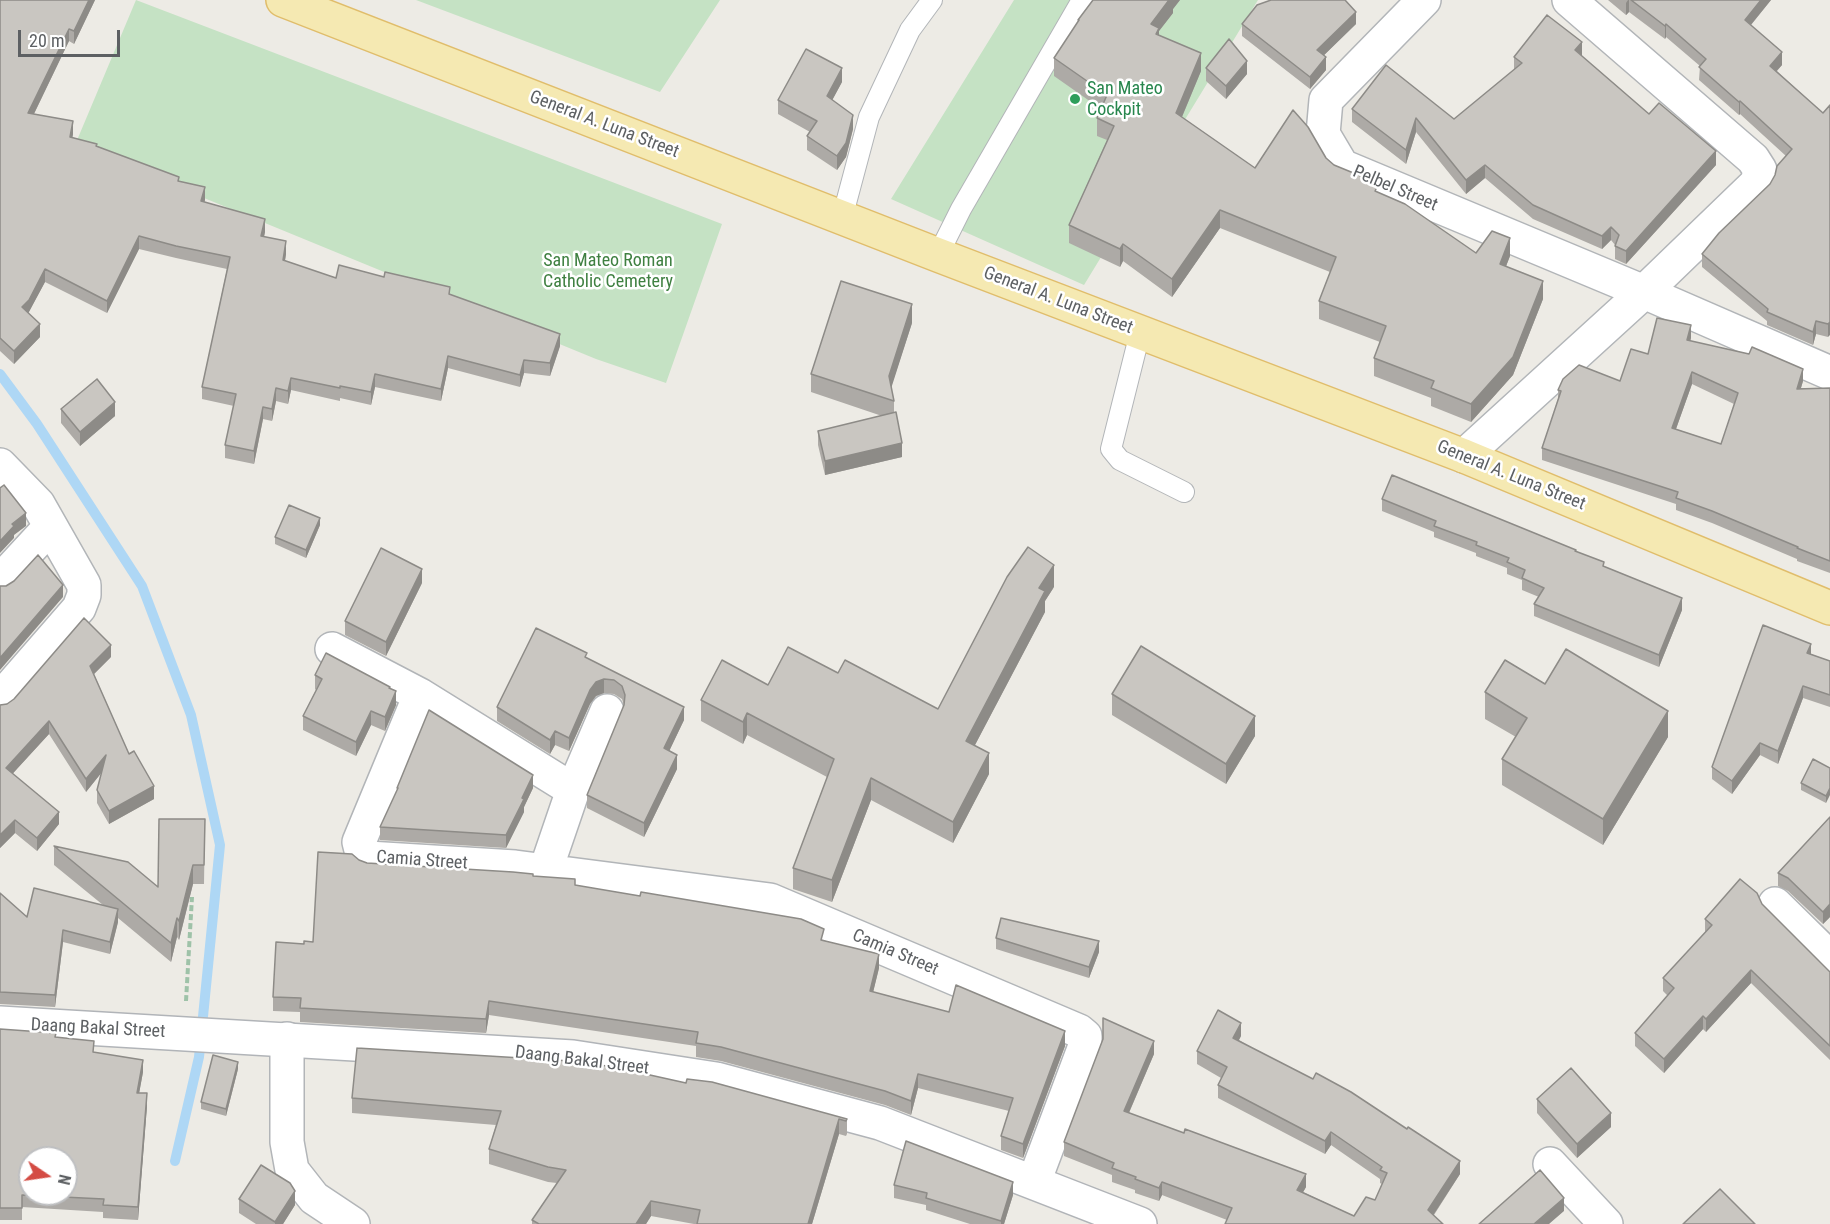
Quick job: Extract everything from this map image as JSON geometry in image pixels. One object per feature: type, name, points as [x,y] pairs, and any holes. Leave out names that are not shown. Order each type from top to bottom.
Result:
[{"type":"main road","name":"General A. Luna Street","points":[[283,0],[842,218],[1464,456],[1830,608]]},
{"type":"street","name":"Pelbel Street","points":[[1424,0],[1326,100],[1323,134],[1342,166],[1644,292],[1830,373]]},
{"type":"street","points":[[1464,456],[1644,292],[1757,183],[1760,170],[1753,159],[1569,0]]},
{"type":"street","points":[[0,465],[38,504],[84,585],[84,595],[79,608],[0,699]]},
{"type":"street","points":[[0,581],[50,527]]},
{"type":"street","points":[[332,649],[420,695],[573,790]]},
{"type":"street","name":"Camia Street","points":[[420,695],[359,842],[361,850],[368,858],[515,867],[770,900],[1079,1031],[1085,1036],[1085,1046],[1034,1182]]},
{"type":"street","points":[[545,872],[573,790],[607,711]]},
{"type":"street","points":[[1775,904],[1830,958]]},
{"type":"street","name":"Daang Bakal Street","points":[[0,1023],[573,1057],[716,1079],[880,1123],[1140,1224]]},
{"type":"street","points":[[287,1039],[287,1142],[292,1170],[314,1198],[353,1224]]},
{"type":"street","points":[[1550,1164],[1606,1224]]},
{"type":"lane","points":[[842,218],[869,117],[910,30],[932,0]]},
{"type":"lane","points":[[938,255],[961,209],[1082,0]]},
{"type":"lane","points":[[1140,333],[1111,449],[1120,460],[1184,492]]},
{"type":"path","points":[[187,1034],[192,897]]},
{"type":"green space","name":"San Mateo Roman Catholic Cemetery","points":[[136,0],[722,224],[666,383],[596,359],[75,145]]},
{"type":"green space","points":[[416,0],[720,0],[660,92]]},
{"type":"green space","name":"San Mateo Cockpit","points":[[1014,0],[1258,0],[1084,285],[891,199]]},
{"type":"building","points":[[0,0],[89,0],[74,31],[69,29],[28,113],[73,121],[70,137],[97,144],[96,146],[179,177],[178,181],[205,187],[201,201],[265,219],[261,236],[286,241],[283,260],[336,278],[339,265],[384,277],[385,272],[450,287],[449,294],[560,334],[550,363],[524,360],[520,375],[448,356],[441,389],[375,374],[371,392],[291,378],[288,391],[276,388],[272,409],[263,407],[254,451],[225,445],[236,394],[202,387],[230,257],[139,236],[107,301],[45,269],[29,300],[22,307],[40,324],[14,351],[0,338]]},
{"type":"building","points":[[1093,0],[1169,0],[1151,24],[1159,28],[1156,34],[1201,53],[1176,113],[1255,168],[1293,110],[1308,127],[1326,158],[1334,165],[1373,181],[1378,185],[1375,191],[1405,204],[1476,253],[1492,231],[1510,238],[1500,264],[1543,281],[1513,357],[1471,404],[1431,388],[1434,381],[1374,358],[1386,326],[1319,301],[1336,257],[1220,210],[1172,279],[1123,244],[1120,249],[1069,225],[1114,126],[1097,118],[1107,95],[1054,58]]},
{"type":"building","points":[[1271,0],[1345,0],[1356,12],[1317,50],[1326,57],[1310,77],[1242,24],[1257,5]]},
{"type":"building","points":[[1631,0],[1761,0],[1745,20],[1782,52],[1770,66],[1823,113],[1830,105],[1830,322],[1828,324],[1816,321],[1813,332],[1767,312],[1768,309],[1702,254],[1719,233],[1770,184],[1777,166],[1792,149],[1699,67],[1706,59],[1666,24],[1665,26]]},
{"type":"building","points":[[1547,15],[1582,42],[1575,50],[1649,114],[1659,103],[1716,151],[1626,251],[1615,246],[1619,235],[1611,227],[1602,236],[1533,205],[1485,165],[1466,180],[1416,118],[1406,150],[1352,109],[1386,65],[1454,119],[1522,63],[1514,57]]},
{"type":"building","points":[[1229,39],[1247,61],[1226,86],[1206,68]]},
{"type":"building","points":[[806,49],[842,68],[827,96],[853,115],[846,143],[837,156],[807,136],[817,121],[778,100]]},
{"type":"building","points":[[841,281],[912,304],[889,376],[894,401],[811,374]]},
{"type":"building","points":[[1657,318],[1691,325],[1687,340],[1749,354],[1752,347],[1803,369],[1797,389],[1830,388],[1830,561],[1676,498],[1678,492],[1542,448],[1563,379],[1579,365],[1620,381],[1631,349],[1648,354]],"holes":[[[1692,372],[1738,393],[1721,444],[1672,428]]]},
{"type":"building","points":[[97,379],[115,402],[80,432],[61,409]]},
{"type":"building","points":[[896,412],[902,443],[825,461],[818,431]]},
{"type":"building","points":[[1392,475],[1576,550],[1604,562],[1603,566],[1682,598],[1659,655],[1534,604],[1544,588],[1522,578],[1525,570],[1507,562],[1509,558],[1476,545],[1477,542],[1434,526],[1436,521],[1382,499]]},
{"type":"building","points":[[4,485],[26,513],[12,524],[14,526],[0,541],[0,488]]},
{"type":"building","points":[[289,505],[320,518],[306,550],[275,537]]},
{"type":"building","points":[[1028,547],[1054,565],[1039,588],[1045,591],[966,741],[989,753],[953,822],[871,778],[832,880],[793,868],[834,759],[747,713],[743,722],[701,700],[722,660],[768,685],[788,647],[838,673],[845,660],[938,709],[1007,577]]},
{"type":"building","points":[[381,548],[422,569],[386,642],[345,621]]},
{"type":"building","points":[[38,555],[63,585],[0,658],[0,586],[6,586],[14,581]]},
{"type":"building","points":[[84,618],[111,645],[90,666],[129,754],[134,751],[154,786],[109,811],[97,790],[106,755],[86,779],[49,721],[6,768],[59,812],[37,838],[15,820],[0,835],[0,705],[7,704],[14,699]]},
{"type":"building","points":[[1763,625],[1811,644],[1807,653],[1830,661],[1830,695],[1803,686],[1778,751],[1760,743],[1732,781],[1712,767]]},
{"type":"building","points":[[536,628],[587,653],[585,657],[684,707],[664,748],[677,755],[644,823],[587,795],[624,705],[625,695],[622,686],[614,680],[604,679],[596,682],[590,690],[569,738],[555,731],[550,740],[497,707]]},
{"type":"building","points":[[1141,646],[1255,716],[1226,764],[1112,694]]},
{"type":"building","points":[[1566,649],[1668,711],[1603,819],[1502,759],[1527,718],[1485,692],[1505,660],[1545,684]]},
{"type":"building","points":[[326,653],[396,691],[385,717],[371,711],[356,742],[303,716],[322,679],[315,675]]},
{"type":"building","points":[[429,710],[533,775],[506,835],[380,827]]},
{"type":"building","points":[[1813,759],[1830,768],[1830,788],[1826,796],[1801,783]]},
{"type":"building","points":[[1830,817],[1830,904],[1823,912],[1788,878],[1778,873]]},
{"type":"building","points":[[159,819],[205,819],[204,865],[193,865],[171,943],[54,846],[128,862],[158,887]]},
{"type":"building","points":[[318,852],[352,854],[367,863],[513,872],[575,879],[575,885],[640,896],[641,892],[801,919],[824,929],[821,940],[879,954],[870,991],[949,1012],[956,985],[1065,1031],[1023,1144],[1001,1136],[1013,1098],[918,1074],[911,1101],[885,1091],[721,1047],[696,1043],[698,1032],[489,1001],[486,1019],[300,1008],[301,998],[273,997],[276,942],[304,944],[304,941],[313,942]]},
{"type":"building","points":[[1740,879],[1757,893],[1762,904],[1830,972],[1830,1046],[1751,970],[1706,1019],[1703,1016],[1664,1059],[1635,1033],[1674,988],[1663,978],[1712,925],[1705,919]]},
{"type":"building","points":[[34,888],[118,909],[110,942],[63,930],[55,995],[0,992],[0,893],[27,917]]},
{"type":"building","points":[[1001,918],[1099,941],[1089,967],[996,938]]},
{"type":"building","points":[[1218,1010],[1241,1023],[1233,1038],[1313,1079],[1316,1073],[1351,1092],[1460,1161],[1428,1210],[1443,1224],[1225,1224],[1232,1208],[1162,1182],[1159,1188],[1135,1179],[1136,1177],[1112,1168],[1114,1163],[1064,1142],[1103,1039],[1103,1018],[1154,1041],[1124,1111],[1184,1133],[1185,1129],[1306,1174],[1297,1190],[1354,1216],[1366,1197],[1375,1200],[1387,1173],[1380,1170],[1382,1167],[1331,1132],[1325,1141],[1218,1085],[1227,1067],[1197,1051]]},
{"type":"building","points":[[0,1029],[56,1033],[55,1037],[94,1041],[93,1052],[143,1060],[137,1093],[147,1093],[138,1207],[103,1205],[104,1199],[78,1198],[78,1146],[18,1146],[18,1206],[22,1208],[0,1208]]},
{"type":"building","points":[[357,1048],[571,1061],[614,1067],[686,1083],[687,1079],[712,1082],[847,1119],[846,1121],[839,1119],[808,1224],[697,1224],[700,1210],[651,1201],[636,1224],[539,1224],[532,1220],[566,1170],[548,1167],[489,1149],[501,1111],[352,1098]]},
{"type":"building","points":[[213,1055],[238,1062],[226,1109],[201,1102]]},
{"type":"building","points":[[1571,1068],[1611,1113],[1577,1144],[1537,1099]]},
{"type":"building","points":[[906,1141],[1013,1182],[1001,1221],[926,1198],[927,1193],[894,1185]]},
{"type":"building","points":[[261,1165],[290,1183],[295,1191],[275,1222],[239,1199]]},
{"type":"building","points":[[1540,1170],[1564,1198],[1534,1224],[1479,1224]]},
{"type":"building","points":[[1720,1189],[1755,1224],[1683,1224]]},
{"type":"waterway","points":[[0,374],[37,424],[142,586],[191,715],[220,845],[199,1057],[175,1161]]},
{"type":"place","name":"San Mateo Cockpit","points":[[1075,99]]}]
